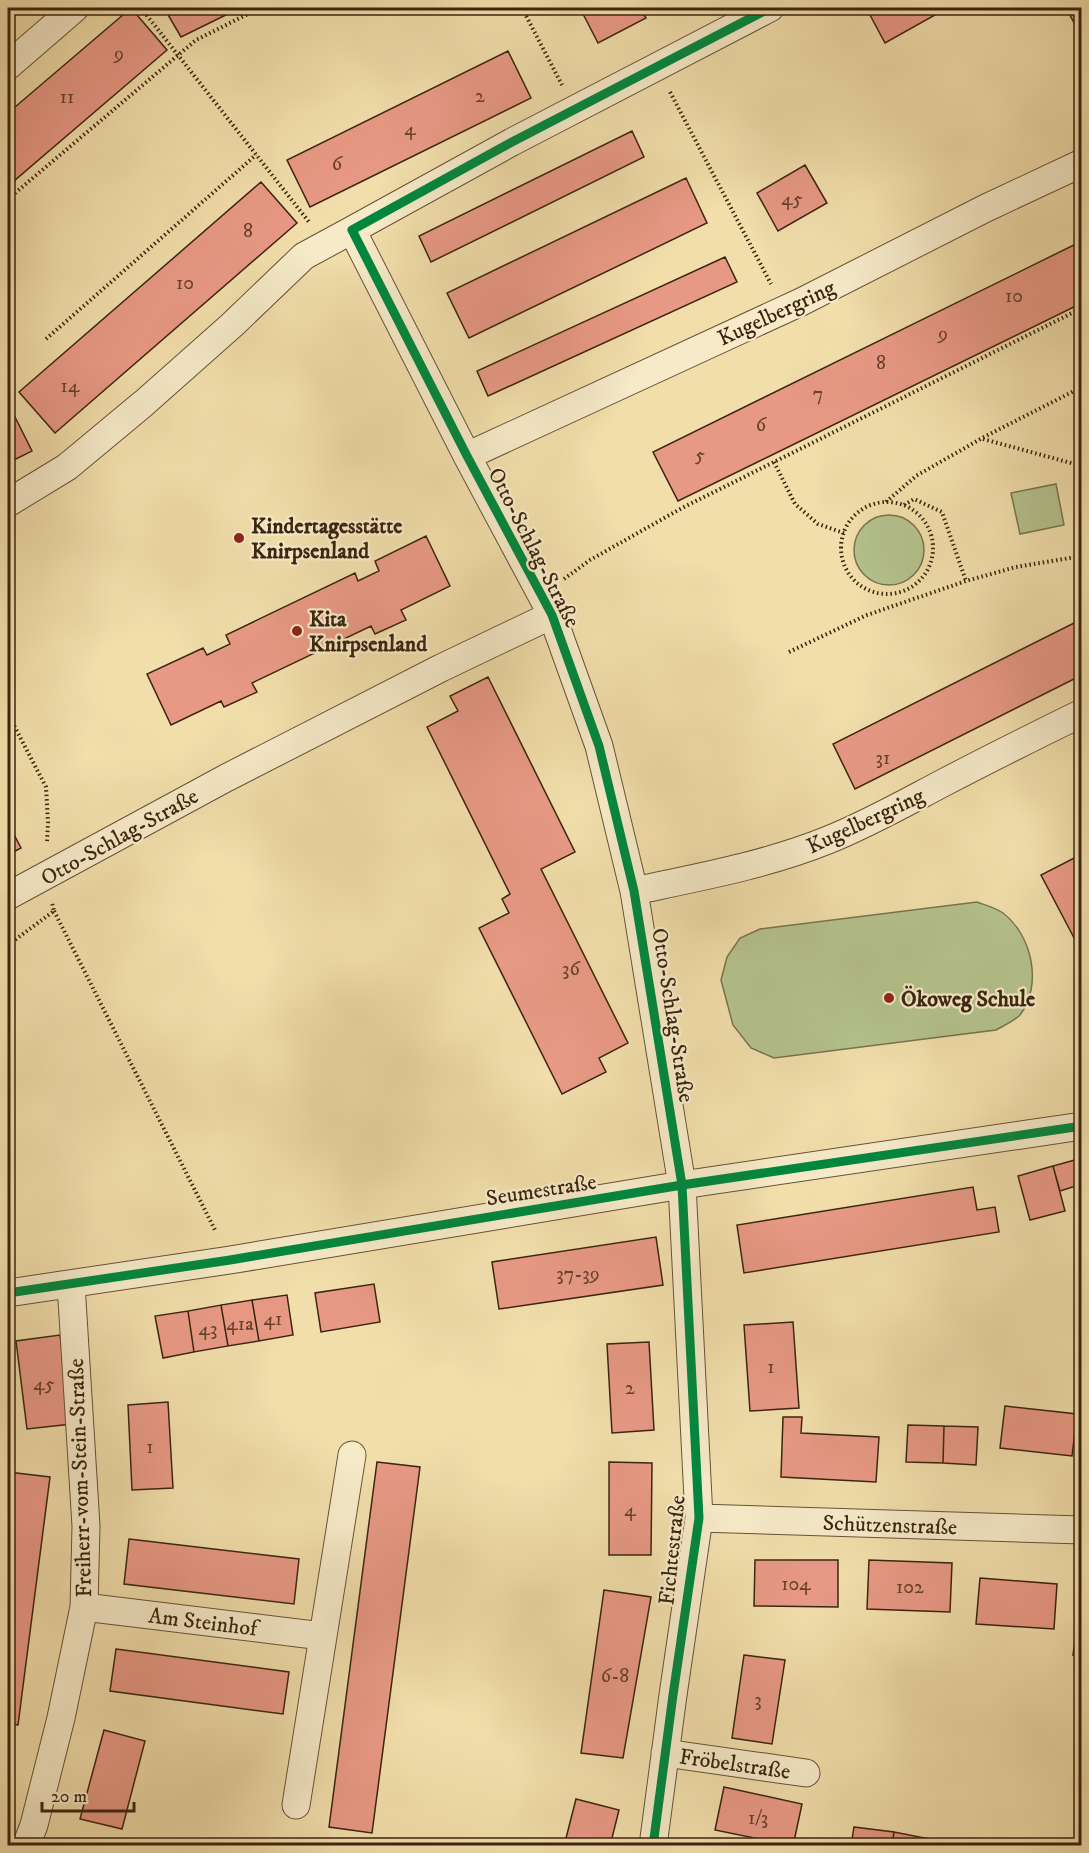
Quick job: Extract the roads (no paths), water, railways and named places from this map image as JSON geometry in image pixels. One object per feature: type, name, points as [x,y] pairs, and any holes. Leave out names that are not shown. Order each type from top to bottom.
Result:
[{"type":"street","points":[[8,66],[75,8]]},
{"type":"street","points":[[8,503],[75,460],[144,403],[232,325],[304,256],[575,109],[770,8]]},
{"type":"street","name":"Kugelbergring","points":[[467,456],[784,309],[986,208],[1082,163]]},
{"type":"street","name":"Otto-Schlag-Straße","points":[[352,230],[467,456],[547,605],[599,746],[634,891],[682,1185]]},
{"type":"street","name":"Otto-Schlag-Straße","points":[[8,896],[226,778],[441,668],[547,605]]},
{"type":"street","name":"Kugelbergring","points":[[634,891],[736,869],[787,855],[829,840],[867,823],[1082,713]]},
{"type":"street","name":"Seumestraße","points":[[8,1293],[230,1260],[682,1185],[1082,1126]]},
{"type":"street","name":"Fichtestraße","points":[[653,1845],[699,1518],[682,1185]]},
{"type":"street","name":"Freiherr-vom-Stein-Straße","points":[[26,1845],[61,1718],[84,1607],[86,1526],[71,1284]]},
{"type":"street","points":[[296,1805],[352,1455]]},
{"type":"street","name":"Schützenstraße","points":[[699,1518],[1082,1530]]},
{"type":"street","name":"Am Steinhof","points":[[84,1607],[322,1636]]},
{"type":"street","name":"Fröbelstraße","points":[[665,1753],[806,1773]]},
{"type":"place","name":"Kindertagesstätte Knirpsenland","points":[[239,538]]},
{"type":"place","name":"Kita Knirpsenland","points":[[297,631]]},
{"type":"place","name":"Ökoweg Schule","points":[[889,998]]}]
